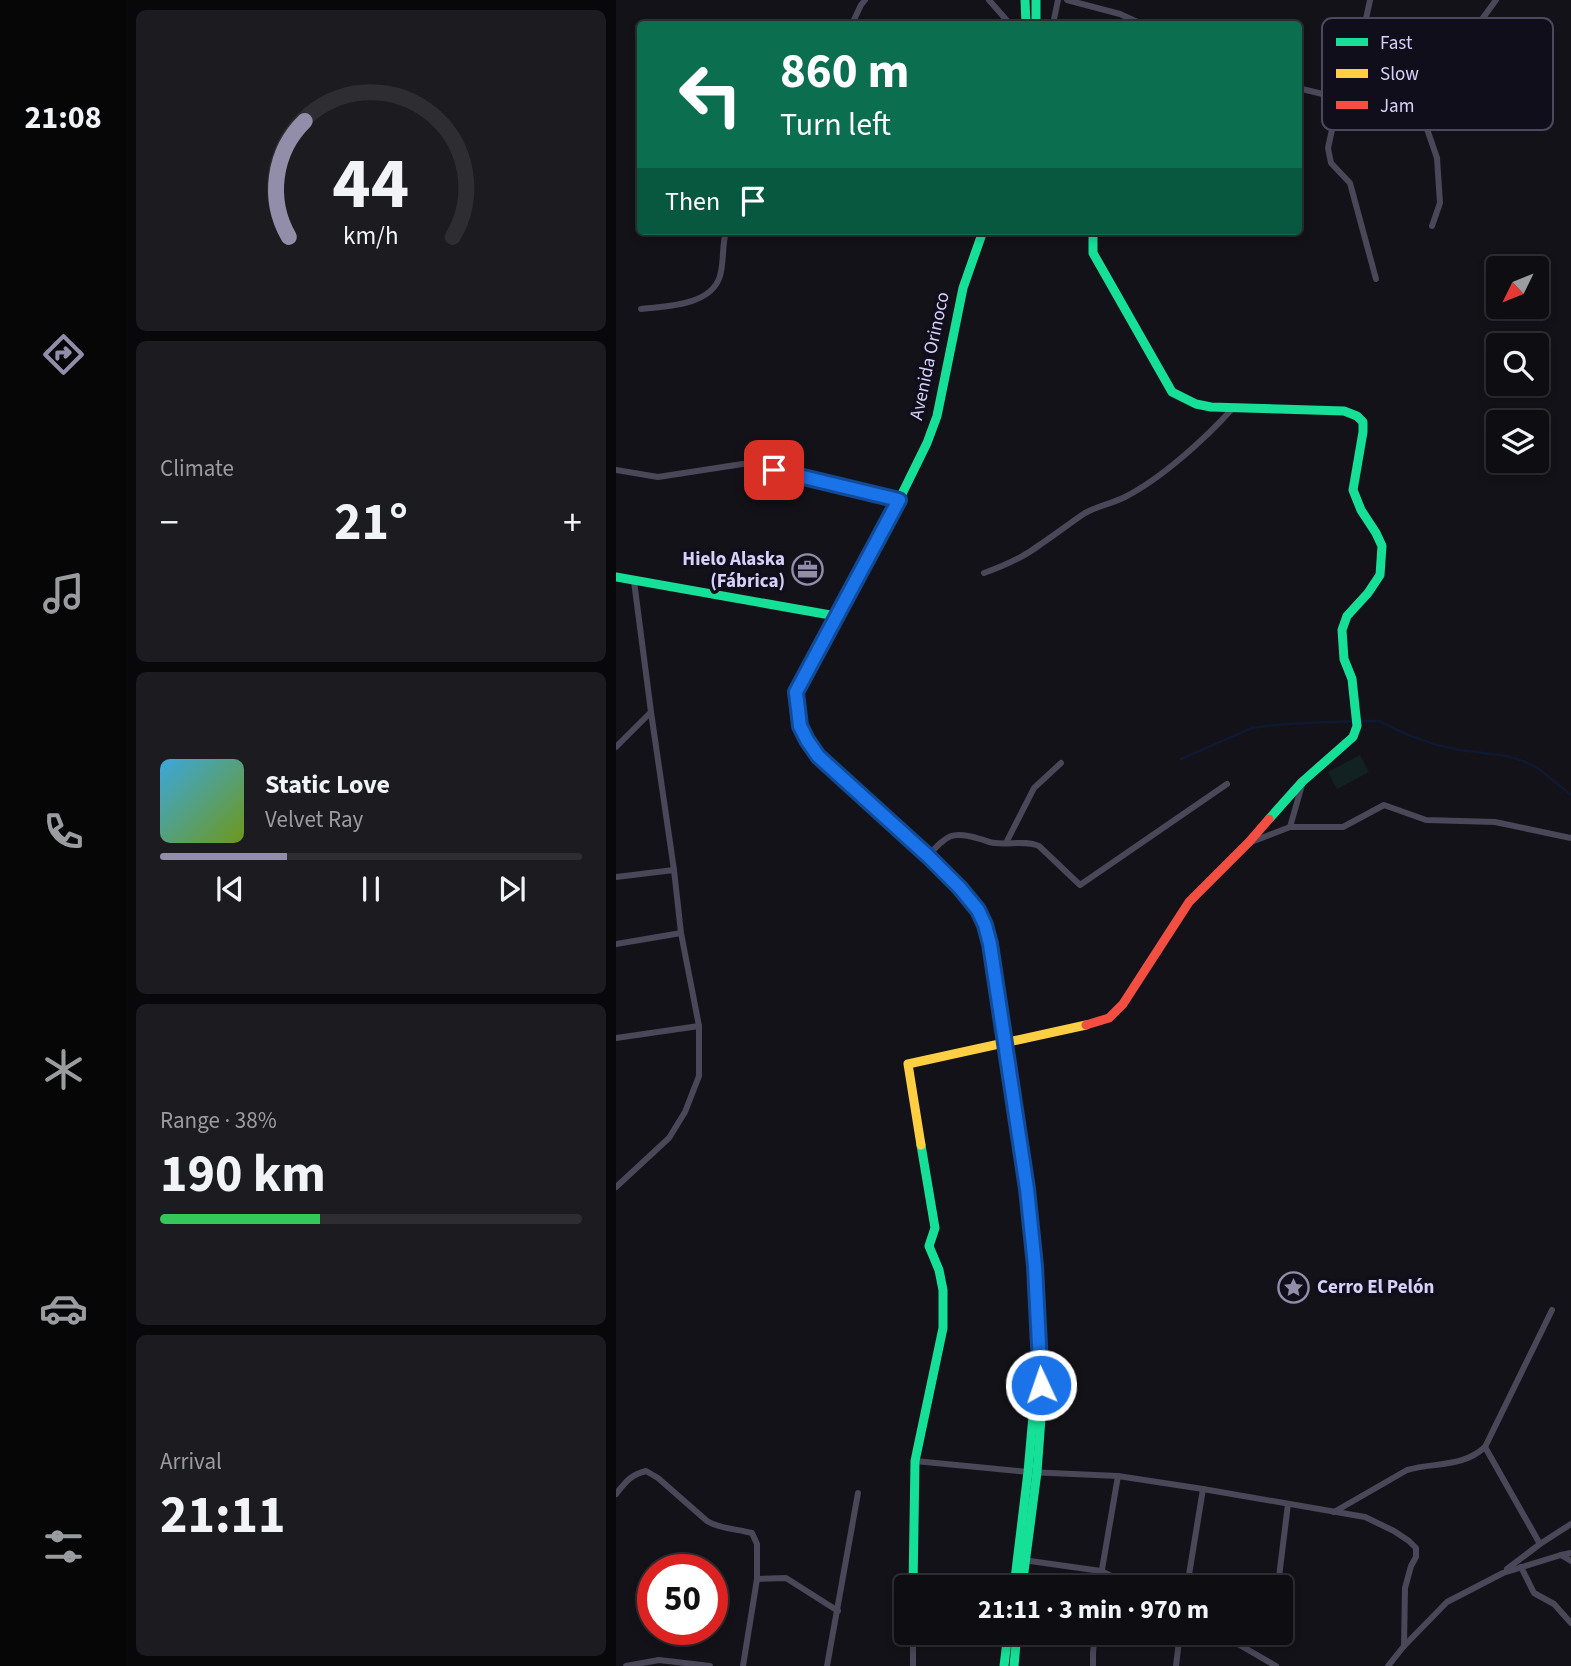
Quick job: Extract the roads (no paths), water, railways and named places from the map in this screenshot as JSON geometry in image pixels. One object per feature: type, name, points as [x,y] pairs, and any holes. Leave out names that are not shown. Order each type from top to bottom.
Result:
[{"type":"street","points":[[853,21],[865,0]]},
{"type":"street","points":[[989,0],[1007,21]]},
{"type":"street","points":[[1025,0],[1026,21]]},
{"type":"street","points":[[1036,0],[1036,21]]},
{"type":"street","points":[[1054,21],[1058,0]]},
{"type":"street","points":[[1067,0],[1120,14],[1135,21]]},
{"type":"street","points":[[1366,18],[1370,0]]},
{"type":"street","points":[[1483,18],[1496,0]]},
{"type":"street","points":[[1302,89],[1322,94]]},
{"type":"street","points":[[1332,130],[1328,148],[1331,163],[1350,183],[1376,279]]},
{"type":"street","points":[[1427,130],[1437,158],[1440,203],[1432,226]]},
{"type":"street","points":[[641,309],[690,302],[709,293],[720,278],[725,235]]},
{"type":"street","name":"Avenida Orinoco","points":[[982,235],[963,288],[937,416],[927,443],[796,692],[800,726],[818,756],[960,888],[978,910],[990,944],[1027,1189],[1035,1266],[1042,1405],[1017,1575]]},
{"type":"street","points":[[914,1575],[915,1461],[943,1328],[943,1290],[939,1270],[929,1246],[936,1228],[908,1064],[1094,1023],[1109,1018],[1123,1004],[1189,902],[1249,842],[1303,782],[1353,737],[1357,726],[1352,679],[1344,659],[1342,629],[1346,616],[1368,593],[1380,575],[1382,561],[1382,546],[1353,490],[1363,432],[1363,422],[1357,415],[1344,411],[1211,407],[1196,404],[1172,392],[1093,253],[1093,235]]},
{"type":"street","points":[[984,573],[1007,565],[1090,511],[1124,498],[1154,479],[1214,429],[1233,408]]},
{"type":"street","points":[[616,470],[658,477],[748,463],[899,500]]},
{"type":"street","points":[[616,578],[836,616]]},
{"type":"street","points":[[616,1187],[669,1138],[685,1112],[699,1076],[699,1026],[681,933],[634,581]]},
{"type":"street","points":[[616,747],[651,712]]},
{"type":"street","points":[[1006,843],[1034,788],[1060,763]]},
{"type":"street","points":[[1290,827],[1303,782]]},
{"type":"street","points":[[928,856],[940,842],[951,835],[962,833],[994,843],[1032,843],[1039,846],[1080,885],[1227,784]]},
{"type":"street","points":[[1249,842],[1290,827],[1343,827],[1384,806],[1426,820],[1495,822],[1571,838]]},
{"type":"street","points":[[616,877],[674,870]]},
{"type":"street","points":[[616,944],[681,933]]},
{"type":"street","points":[[616,1038],[699,1026]]},
{"type":"street","points":[[1334,1512],[1407,1470],[1458,1462],[1474,1457],[1485,1447],[1552,1310]]},
{"type":"street","points":[[1485,1447],[1540,1544]]},
{"type":"street","points":[[915,1461],[1032,1472],[1118,1476],[1365,1517],[1394,1531],[1416,1548],[1416,1557],[1405,1588],[1404,1646]]},
{"type":"street","points":[[616,1494],[636,1474],[646,1471],[715,1526],[752,1533],[757,1544],[757,1579],[743,1666]]},
{"type":"street","points":[[1100,1575],[1118,1476]]},
{"type":"street","points":[[1188,1575],[1203,1489]]},
{"type":"street","points":[[827,1666],[858,1493]]},
{"type":"street","points":[[1279,1575],[1288,1504]]},
{"type":"street","points":[[1503,1573],[1571,1524]]},
{"type":"street","points":[[1388,1666],[1447,1602],[1503,1573],[1571,1553]]},
{"type":"street","points":[[1560,1555],[1571,1561]]},
{"type":"street","points":[[1021,1560],[1101,1571],[1109,1575]]},
{"type":"street","name":"Avenida Orinoco","points":[[1021,1560],[1022,1575]]},
{"type":"street","points":[[1521,1567],[1534,1593],[1554,1604],[1571,1623]]},
{"type":"street","points":[[757,1579],[786,1578],[838,1611]]},
{"type":"street","points":[[912,1666],[913,1645]]},
{"type":"street","points":[[1004,1666],[1007,1645]]},
{"type":"street","points":[[1014,1666],[1016,1645]]},
{"type":"street","points":[[1093,1666],[1094,1645]]},
{"type":"street","points":[[1176,1666],[1179,1645]]},
{"type":"street","points":[[1240,1645],[1276,1666]]},
{"type":"street","points":[[626,1666],[659,1660],[710,1666]]},
{"type":"waterway","points":[[1181,759],[1252,728],[1353,721]]},
{"type":"waterway","points":[[1359,721],[1379,721],[1437,745],[1507,756],[1526,762],[1571,795]]},
{"type":"place","name":"Hielo Alaska (Fábrica)","points":[[808,570]]},
{"type":"place","name":"Cerro El Pelón","points":[[1294,1287]]}]
